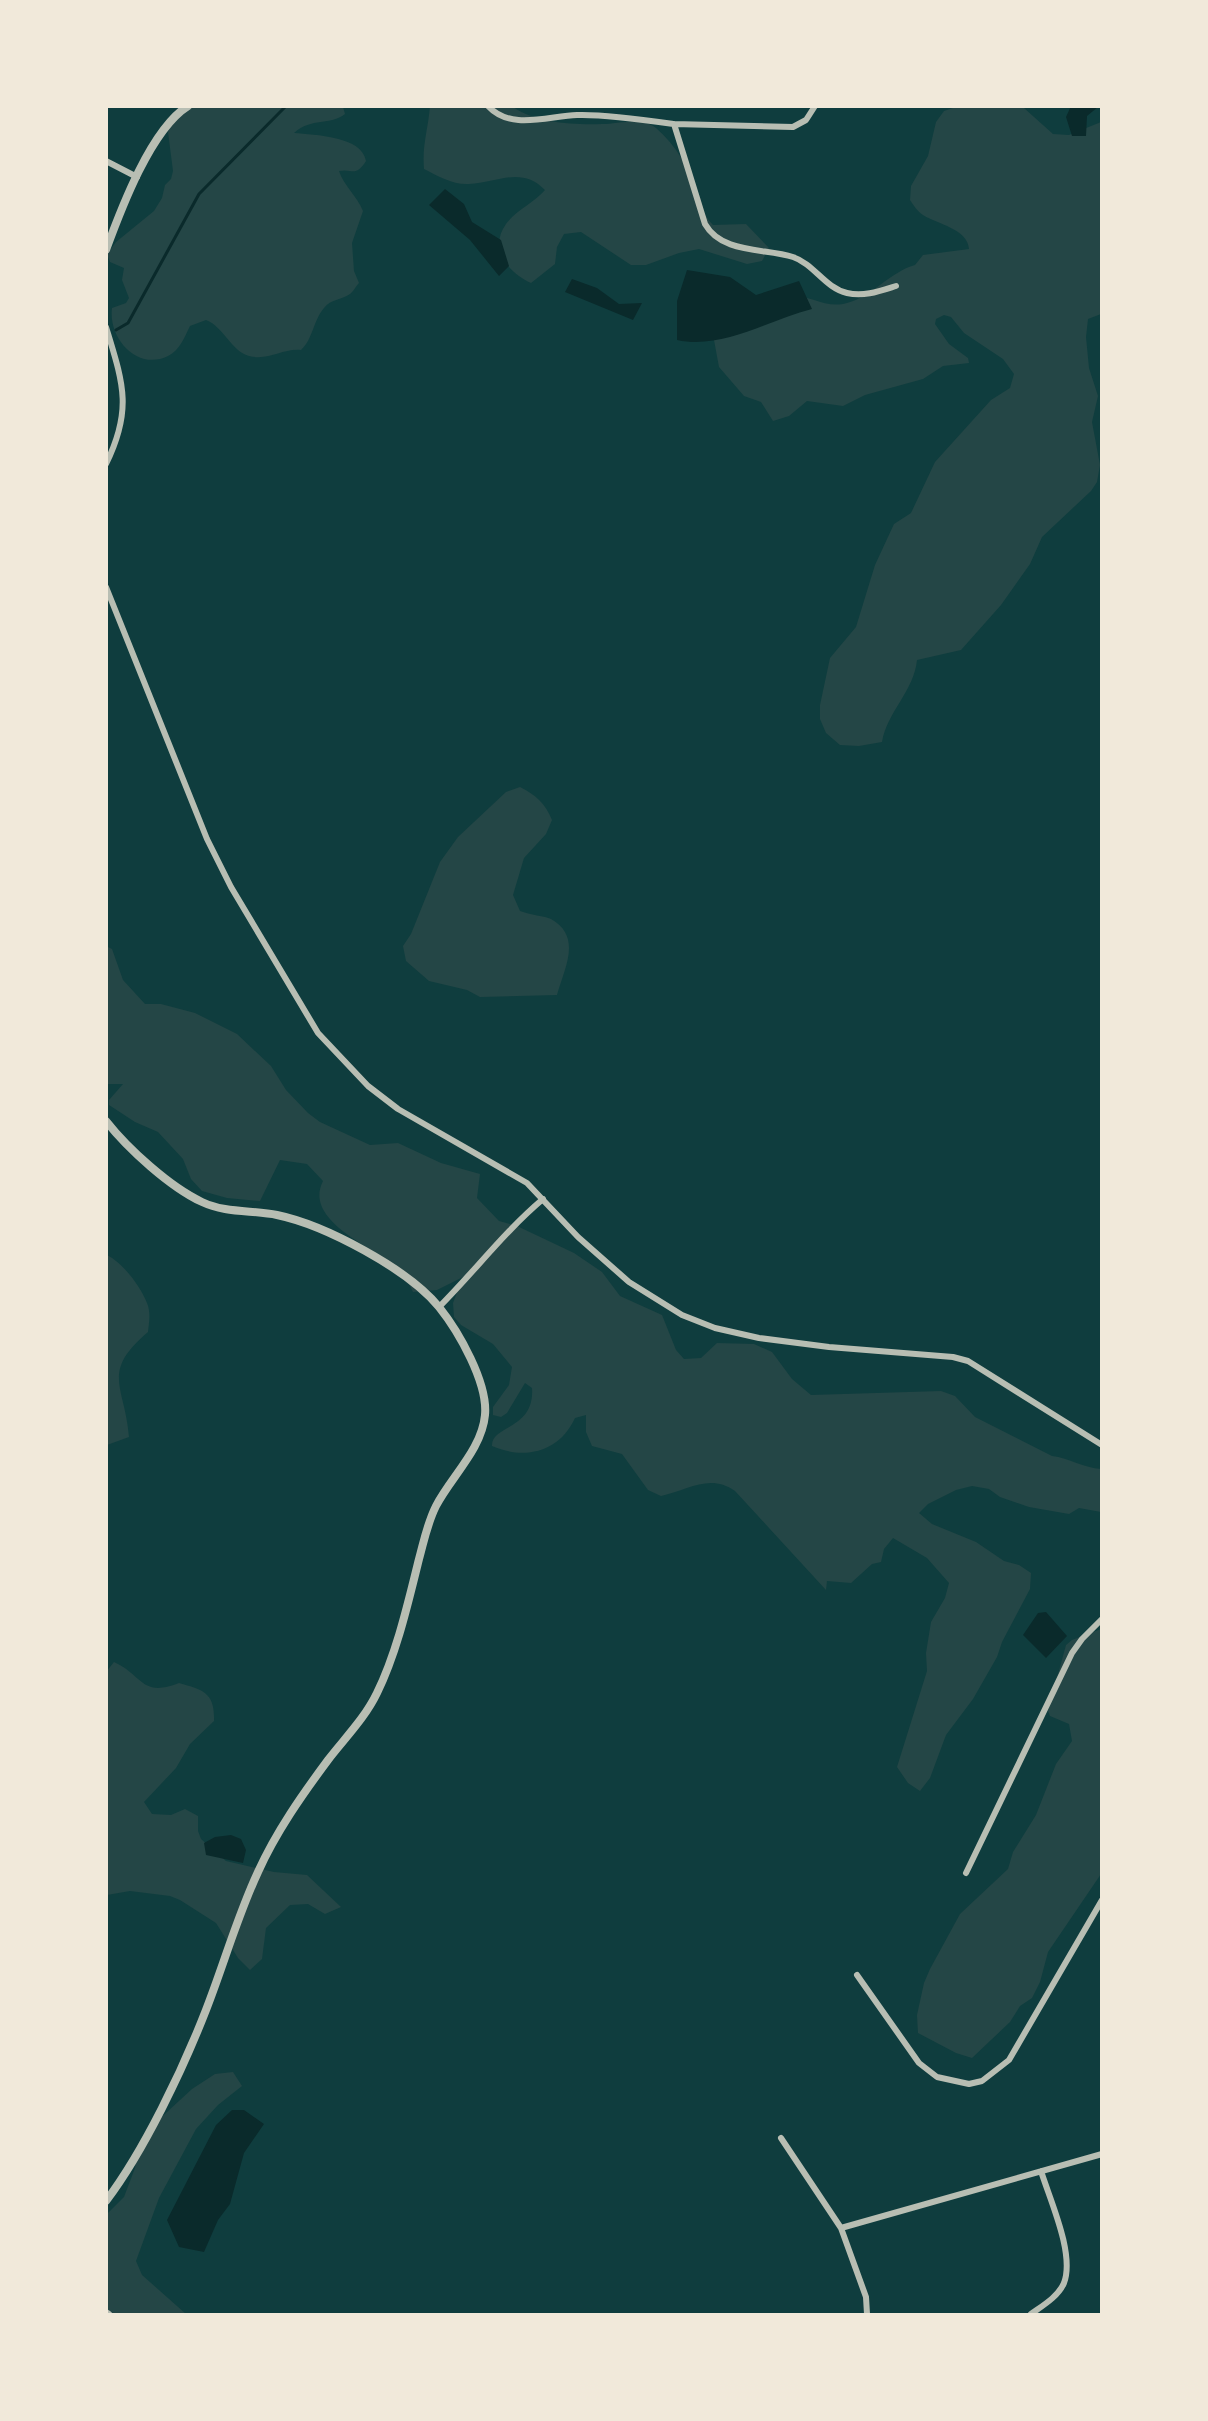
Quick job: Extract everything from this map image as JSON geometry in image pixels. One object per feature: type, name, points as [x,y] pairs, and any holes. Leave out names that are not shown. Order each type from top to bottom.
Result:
[{"type":"street","points":[[106,250],[137,177],[170,120],[188,106]]},
{"type":"street","points":[[488,106],[505,118],[527,120],[577,115],[674,124],[793,127],[806,120],[815,106]]},
{"type":"street","points":[[674,124],[703,216],[713,236],[756,251],[795,258],[837,290],[847,293],[875,292],[896,286]]},
{"type":"street","points":[[106,161],[137,177]]},
{"type":"street","points":[[106,327],[123,390],[124,414],[118,440],[106,464]]},
{"type":"street","points":[[106,587],[207,839],[231,887],[318,1033],[368,1086],[398,1109],[527,1183],[578,1237],[629,1281],[682,1315],[715,1328],[759,1338],[829,1347],[953,1357],[968,1361],[1101,1445]]},
{"type":"street","points":[[106,1121],[147,1162],[183,1191],[203,1203],[219,1208],[278,1215],[315,1225],[375,1257],[423,1292],[439,1307],[469,1356],[482,1389],[485,1413],[477,1442],[436,1506],[426,1530],[399,1632],[378,1691],[369,1709],[294,1806],[258,1872],[205,2012],[168,2095],[117,2187],[106,2202]]},
{"type":"street","points":[[439,1307],[462,1285],[488,1251],[543,1199]]},
{"type":"street","points":[[966,1873],[1072,1653],[1101,1620]]},
{"type":"street","points":[[857,1975],[919,2063],[937,2077],[969,2084],[982,2081],[1009,2060],[1101,1900]]},
{"type":"street","points":[[780,2138],[841,2228],[866,2297],[867,2314]]},
{"type":"street","points":[[841,2228],[1101,2154]]},
{"type":"street","points":[[1031,2314],[1057,2292],[1063,2284],[1067,2269],[1066,2252],[1041,2171]]},
{"type":"shaded area","points":[[430,106],[513,107],[533,117],[556,122],[608,124],[637,121],[650,124],[670,142],[681,158],[698,192],[704,212],[713,225],[746,224],[769,248],[762,261],[747,264],[699,249],[679,253],[646,265],[631,265],[581,232],[564,234],[557,247],[555,264],[531,283],[509,267],[500,251],[499,242],[501,233],[510,219],[545,190],[528,179],[519,177],[463,184],[446,180],[424,169],[424,145]]},
{"type":"shaded area","points":[[1071,106],[1098,107],[1087,116],[1086,136],[1072,136],[1066,117]]},
{"type":"shaded area","points":[[181,107],[343,107],[345,114],[339,118],[307,125],[294,133],[336,138],[356,146],[363,153],[366,161],[359,169],[339,171],[363,211],[352,243],[354,271],[359,283],[350,294],[324,308],[317,318],[308,341],[301,350],[263,357],[249,356],[237,349],[218,328],[206,320],[190,326],[176,350],[168,356],[157,360],[146,359],[136,356],[127,349],[115,331],[112,308],[126,303],[129,298],[122,280],[124,268],[110,262],[107,254],[116,242],[154,211],[162,198],[165,185],[171,179],[173,171],[168,132]]},
{"type":"shaded area","points":[[956,107],[1024,108],[1053,134],[1069,135],[1101,122],[1101,314],[1088,319],[1086,337],[1089,368],[1098,396],[1092,422],[1100,465],[1097,482],[1091,491],[1042,537],[1030,564],[1001,605],[961,650],[917,660],[911,682],[889,721],[882,742],[859,746],[840,745],[826,733],[820,719],[820,705],[830,658],[856,627],[875,565],[894,524],[911,513],[935,462],[991,400],[1010,388],[1014,374],[1003,359],[964,333],[951,317],[944,315],[936,319],[935,324],[949,344],[968,358],[969,363],[943,366],[923,379],[865,395],[843,406],[807,401],[789,416],[773,421],[761,402],[744,396],[719,367],[714,340],[716,328],[786,296],[799,296],[833,304],[847,303],[915,265],[923,255],[969,249],[967,242],[958,232],[923,215],[910,200],[911,186],[928,156],[936,122],[944,111]]},
{"type":"shaded area","points":[[445,189],[464,204],[472,222],[501,240],[509,266],[499,276],[470,240],[429,205]]},
{"type":"shaded area","points":[[687,270],[730,277],[756,295],[799,281],[812,309],[711,341],[677,340],[677,301]]},
{"type":"shaded area","points":[[572,279],[597,288],[619,304],[642,303],[633,320],[565,292]]},
{"type":"shaded area","points":[[520,787],[539,800],[552,820],[546,834],[524,858],[513,895],[520,911],[551,919],[561,926],[566,935],[569,954],[557,995],[480,997],[467,990],[429,981],[406,961],[403,946],[411,934],[440,862],[458,837],[506,792]]},
{"type":"shaded area","points":[[106,946],[112,949],[123,980],[145,1004],[161,1004],[195,1013],[237,1034],[271,1066],[286,1090],[320,1122],[370,1145],[398,1143],[441,1163],[480,1174],[477,1198],[499,1221],[517,1226],[574,1253],[602,1272],[620,1296],[662,1315],[676,1350],[684,1359],[701,1358],[717,1343],[754,1344],[772,1352],[792,1379],[811,1395],[941,1391],[955,1396],[975,1417],[1052,1456],[1101,1469],[1101,1512],[1079,1508],[1069,1514],[1029,1507],[1000,1497],[989,1489],[972,1486],[956,1490],[928,1504],[919,1513],[932,1524],[976,1542],[1004,1561],[1019,1565],[1031,1573],[1030,1589],[1002,1642],[997,1657],[973,1699],[946,1735],[930,1778],[920,1791],[908,1783],[897,1767],[927,1671],[926,1653],[931,1622],[945,1598],[949,1583],[927,1558],[893,1538],[884,1549],[881,1562],[872,1564],[851,1583],[827,1581],[826,1590],[735,1491],[717,1483],[699,1484],[661,1496],[648,1490],[622,1454],[592,1446],[586,1432],[586,1415],[575,1418],[560,1439],[540,1450],[528,1453],[516,1452],[492,1446],[498,1434],[527,1412],[531,1402],[532,1388],[525,1383],[507,1413],[501,1417],[493,1415],[493,1407],[509,1385],[512,1367],[493,1344],[461,1325],[454,1317],[453,1303],[463,1277],[437,1290],[413,1292],[405,1276],[396,1266],[357,1241],[331,1220],[322,1208],[319,1195],[323,1181],[307,1164],[280,1160],[260,1201],[227,1198],[202,1191],[191,1179],[183,1159],[158,1132],[135,1122],[109,1105],[109,1100],[123,1084],[107,1084]]},
{"type":"shaded area","points":[[107,1255],[125,1269],[136,1283],[147,1303],[149,1318],[148,1332],[124,1358],[120,1370],[119,1380],[129,1437],[107,1445]]},
{"type":"shaded area","points":[[1046,1612],[1067,1636],[1046,1658],[1023,1635],[1038,1613]]},
{"type":"shaded area","points":[[1101,1629],[1101,1874],[1048,1952],[1040,1982],[1032,1998],[1020,2006],[1010,2022],[972,2058],[956,2053],[918,2033],[917,2015],[924,1983],[960,1914],[1008,1869],[1013,1852],[1036,1815],[1056,1764],[1072,1741],[1069,1724],[1050,1716],[1048,1711],[1066,1645],[1072,1640]]},
{"type":"shaded area","points":[[114,1662],[149,1686],[157,1688],[179,1683],[201,1691],[210,1699],[214,1712],[214,1721],[190,1744],[176,1768],[144,1802],[152,1814],[171,1815],[185,1809],[198,1816],[198,1831],[201,1839],[226,1861],[274,1872],[307,1875],[341,1907],[325,1914],[308,1904],[290,1905],[266,1928],[262,1959],[250,1970],[238,1958],[216,1923],[180,1900],[170,1896],[130,1891],[107,1895],[106,1672]]},
{"type":"shaded area","points":[[231,1835],[241,1839],[246,1850],[243,1863],[206,1855],[204,1843],[215,1837]]},
{"type":"shaded area","points":[[233,2072],[242,2086],[218,2105],[196,2129],[159,2198],[136,2261],[142,2275],[186,2314],[107,2314],[107,2214],[124,2197],[135,2168],[137,2151],[154,2124],[192,2089],[215,2074]]},
{"type":"shaded area","points":[[232,2110],[244,2110],[264,2124],[244,2153],[230,2204],[218,2220],[204,2252],[179,2247],[167,2220],[216,2125]]},
{"type":"waterway","points":[[116,330],[128,323],[199,194],[286,106]]}]
